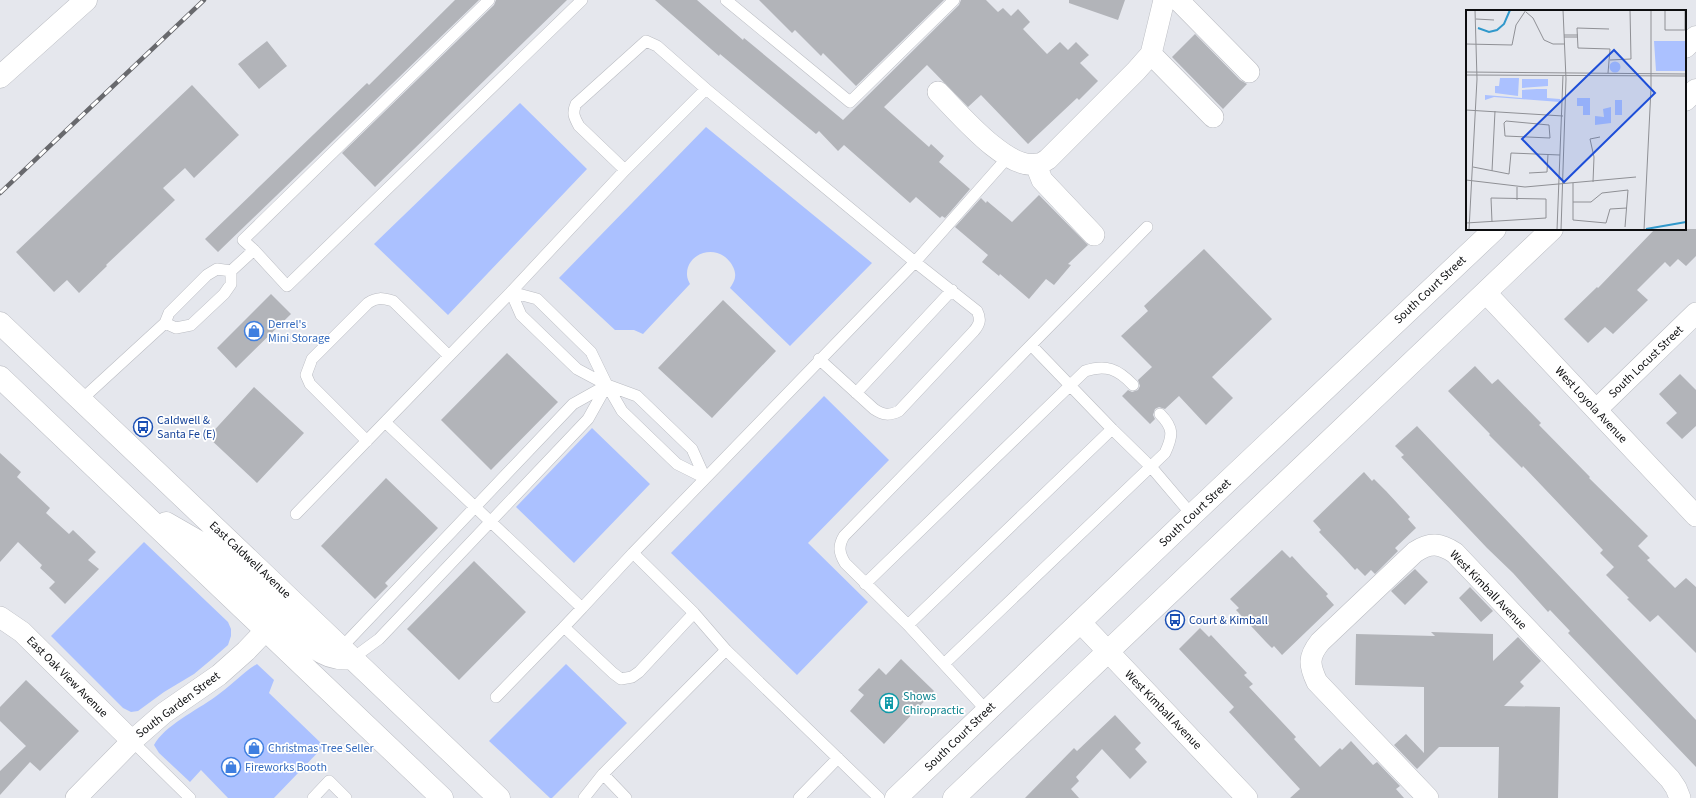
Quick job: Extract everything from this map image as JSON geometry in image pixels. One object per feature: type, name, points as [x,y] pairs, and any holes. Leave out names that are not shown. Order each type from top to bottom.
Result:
[{"type":"street","points":[[0,77],[86,0]]},
{"type":"street","points":[[938,92],[989,143],[1008,157],[1023,163],[1036,165],[1048,159],[1151,54],[1164,0]]},
{"type":"street","points":[[1178,0],[1249,72]]},
{"type":"street","points":[[1686,46],[1696,37]]},
{"type":"street","points":[[1151,54],[1213,118]]},
{"type":"street","points":[[1686,99],[1696,90]]},
{"type":"street","points":[[1036,165],[1042,180],[1094,235]]},
{"type":"street","name":"South Court Street","points":[[896,798],[1192,515],[1494,230]]},
{"type":"street","points":[[954,798],[1551,230]]},
{"type":"street","name":"West Loyola Avenue","points":[[1486,293],[1696,516]]},
{"type":"street","name":"South Locust Street","points":[[1596,410],[1696,313]]},
{"type":"street","name":"East Caldwell Avenue","points":[[0,323],[499,798]]},
{"type":"street","points":[[0,377],[442,798]]},
{"type":"street","points":[[138,507],[206,546],[324,655],[334,658],[347,652]]},
{"type":"street","name":"West Kimball Avenue","points":[[1428,798],[1317,682],[1312,671],[1310,660],[1314,650],[1320,642],[1415,552],[1423,546],[1434,545],[1446,547],[1455,553],[1670,779],[1680,798]]},
{"type":"street","name":"East Oak View Avenue","points":[[0,617],[22,632],[132,741]]},
{"type":"street","name":"West Kimball Avenue","points":[[1080,622],[1247,798]]},
{"type":"street","name":"South Garden Street","points":[[76,798],[132,741],[164,713],[219,675],[246,651],[265,631]]},
{"type":"lane","points":[[489,0],[244,240],[287,286],[582,0]]},
{"type":"lane","points":[[726,0],[850,102],[954,0]]},
{"type":"lane","points":[[625,170],[579,126],[574,118],[573,111],[576,104],[646,41],[657,46],[706,89],[915,262],[952,290],[977,311],[980,318],[979,325],[900,411],[893,414],[882,414],[874,409],[820,359]]},
{"type":"lane","points":[[296,514],[511,292],[625,170],[706,89]]},
{"type":"lane","points":[[496,697],[705,478],[915,262],[1008,157]]},
{"type":"lane","points":[[987,711],[945,663],[845,563],[841,556],[840,543],[844,536],[1147,227]]},
{"type":"lane","points":[[165,323],[176,328],[191,325],[224,294],[231,284],[231,271],[254,250]]},
{"type":"lane","points":[[81,400],[165,323],[169,313],[207,275],[218,269],[231,271]]},
{"type":"lane","points":[[856,393],[952,290]]},
{"type":"lane","points":[[511,292],[521,315],[577,369],[607,385],[637,396],[692,449],[705,478]]},
{"type":"lane","points":[[511,292],[537,299],[591,352],[622,411],[677,464],[705,478]]},
{"type":"lane","points":[[367,441],[310,384],[306,375],[312,359],[368,303],[375,298],[383,298],[393,301],[449,356]]},
{"type":"lane","points":[[1031,345],[1152,468],[1192,515]]},
{"type":"lane","points":[[865,584],[1085,371],[1097,368],[1110,368],[1127,378],[1133,385]]},
{"type":"lane","points":[[347,652],[475,506],[573,404],[607,385]]},
{"type":"lane","points":[[347,652],[379,640],[588,419],[607,385]]},
{"type":"lane","points":[[945,663],[1152,468],[1165,453],[1171,441],[1171,430],[1167,421],[1160,414]]},
{"type":"lane","points":[[385,422],[582,608]]},
{"type":"lane","points":[[908,625],[1112,429]]},
{"type":"lane","points":[[633,553],[694,613],[726,650],[880,798]]},
{"type":"lane","points":[[564,627],[612,673],[622,679],[632,677],[639,672],[694,613]]},
{"type":"lane","points":[[584,798],[603,774],[726,650]]},
{"type":"lane","points":[[132,741],[190,798]]},
{"type":"lane","points":[[799,798],[838,758]]},
{"type":"lane","points":[[603,774],[626,798]]},
{"type":"lane","points":[[313,798],[329,782],[346,798]]},
{"type":"shaded area","points":[[520,103],[587,169],[448,315],[374,244]]},
{"type":"shaded area","points":[[706,127],[872,263],[790,346],[730,288],[735,278],[734,269],[724,256],[717,253],[703,253],[696,256],[691,261],[688,267],[687,275],[690,284],[643,334],[634,330],[615,330],[559,278]]},
{"type":"shaded area","points":[[824,396],[889,460],[808,543],[868,602],[797,675],[671,553]]},
{"type":"shaded area","points":[[592,428],[650,484],[574,563],[516,507]]},
{"type":"shaded area","points":[[144,542],[228,622],[231,629],[231,636],[228,645],[194,674],[164,692],[138,711],[131,712],[123,708],[51,636]]},
{"type":"shaded area","points":[[257,664],[274,680],[269,693],[324,746],[274,798],[228,798],[201,770],[190,782],[159,753],[154,745],[165,731],[208,702]]},
{"type":"shaded area","points":[[566,664],[627,723],[552,798],[550,798],[489,741]]},
{"type":"building","points":[[455,0],[479,0],[218,252],[205,239],[367,83],[369,85]]},
{"type":"building","points":[[496,0],[567,0],[375,187],[342,153],[494,5]]},
{"type":"building","points":[[655,0],[697,0],[743,40],[744,38],[843,120],[959,5],[961,0],[986,0],[998,12],[1003,8],[1011,16],[1018,9],[1030,22],[1023,29],[1047,54],[1060,42],[1068,50],[1076,42],[1089,55],[1080,63],[1098,81],[1079,100],[1077,98],[1028,144],[981,95],[968,107],[927,65],[884,107],[929,147],[931,144],[944,156],[939,162],[970,189],[945,218],[942,216],[940,218],[916,197],[910,203],[844,145],[838,151],[819,131],[816,134],[720,54],[719,56]]},
{"type":"building","points":[[759,0],[944,0],[856,86],[823,53],[821,56],[795,30],[792,33]]},
{"type":"building","points":[[1069,0],[1125,0],[1118,20],[1069,3]]},
{"type":"building","points":[[1195,34],[1240,80],[1247,84],[1223,109],[1172,57]]},
{"type":"building","points":[[267,41],[287,66],[259,89],[238,64]]},
{"type":"building","points":[[192,85],[239,135],[194,178],[185,168],[163,188],[175,200],[106,265],[107,266],[79,293],[67,280],[54,292],[16,252]]},
{"type":"building","points":[[1039,195],[1088,245],[1068,264],[1071,265],[1054,285],[1046,279],[1029,299],[1000,274],[999,276],[982,262],[988,255],[955,227],[981,198],[986,203],[987,201],[1012,222]]},
{"type":"building","points":[[1696,229],[1696,256],[1686,266],[1678,259],[1670,267],[1665,262],[1637,290],[1648,300],[1613,334],[1605,327],[1588,343],[1564,319],[1597,287],[1598,288],[1654,230]]},
{"type":"building","points":[[1204,249],[1272,319],[1212,377],[1233,398],[1206,425],[1179,396],[1165,409],[1159,407],[1155,409],[1153,415],[1155,419],[1150,424],[1122,396],[1128,390],[1132,392],[1138,390],[1140,386],[1138,380],[1152,367],[1121,336],[1148,311],[1144,306]]},
{"type":"building","name":"Derrel's Mini Storage","points":[[271,294],[291,314],[236,368],[217,348]]},
{"type":"building","points":[[723,300],[776,351],[712,418],[658,368]]},
{"type":"building","points":[[507,353],[558,402],[491,470],[441,420]]},
{"type":"building","points":[[1475,366],[1492,384],[1498,379],[1541,423],[1539,425],[1590,477],[1589,478],[1648,536],[1638,546],[1650,558],[1647,560],[1675,588],[1686,578],[1696,587],[1696,653],[1658,615],[1650,622],[1627,599],[1629,598],[1606,575],[1614,567],[1600,553],[1603,550],[1523,466],[1522,468],[1489,435],[1490,434],[1448,391]]},
{"type":"building","points":[[1680,374],[1696,390],[1696,426],[1682,439],[1666,423],[1677,413],[1659,394]]},
{"type":"building","points":[[254,387],[304,433],[257,483],[208,437]]},
{"type":"building","points":[[1417,426],[1696,720],[1696,767],[1568,633],[1570,631],[1550,610],[1548,612],[1513,573],[1487,548],[1401,457],[1404,455],[1395,446]]},
{"type":"building","points":[[0,453],[21,472],[17,477],[50,508],[46,513],[69,534],[73,530],[96,552],[88,560],[99,569],[65,604],[49,588],[55,582],[40,568],[42,565],[18,542],[0,562]]},
{"type":"building","points":[[1364,472],[1372,481],[1374,479],[1386,491],[1410,517],[1408,519],[1416,528],[1395,548],[1398,551],[1375,574],[1371,570],[1365,576],[1357,568],[1355,570],[1319,532],[1321,530],[1313,521]]},
{"type":"building","points":[[386,478],[438,528],[385,583],[388,586],[375,599],[321,546]]},
{"type":"building","points":[[1282,550],[1290,558],[1292,556],[1328,594],[1326,596],[1334,605],[1282,655],[1274,646],[1272,648],[1236,610],[1239,608],[1230,599]]},
{"type":"building","points":[[474,561],[526,612],[459,680],[407,629]]},
{"type":"building","points":[[1415,569],[1428,582],[1405,605],[1391,591]]},
{"type":"building","points":[[1470,587],[1493,611],[1481,622],[1459,598]]},
{"type":"building","points":[[1200,628],[1209,637],[1211,635],[1247,673],[1244,675],[1253,684],[1249,687],[1296,737],[1294,739],[1320,767],[1340,748],[1342,750],[1351,741],[1373,765],[1377,762],[1400,786],[1396,789],[1404,798],[1290,798],[1300,789],[1229,712],[1234,707],[1179,649]]},
{"type":"building","points":[[1431,632],[1493,634],[1493,661],[1518,637],[1541,661],[1520,682],[1524,686],[1504,706],[1560,707],[1558,798],[1498,798],[1499,747],[1439,747],[1417,769],[1394,745],[1406,734],[1424,753],[1424,687],[1355,685],[1356,634],[1435,636]]},
{"type":"building","name":"Shows Chiropractic","points":[[901,659],[934,691],[884,744],[850,711],[864,695],[858,690],[879,668],[886,675]]},
{"type":"building","points":[[26,680],[79,731],[40,771],[30,762],[0,795],[0,771],[26,746],[0,721],[0,707]]},
{"type":"building","points":[[1115,715],[1141,743],[1135,749],[1147,762],[1130,779],[1102,749],[1076,777],[1079,781],[1071,789],[1079,798],[1025,798],[1074,748],[1077,751]]},
{"type":"railway","points":[[0,193],[204,0]]},
{"type":"place","name":"Derrel's Mini Storage","points":[[254,331]]},
{"type":"place","name":"Caldwell & Santa Fe (E)","points":[[143,427]]},
{"type":"place","name":"Court & Kimball","points":[[1175,620]]},
{"type":"place","name":"Shows Chiropractic","points":[[889,703]]},
{"type":"place","name":"Christmas Tree Seller","points":[[254,748]]},
{"type":"place","name":"Fireworks Booth","points":[[231,767]]}]
